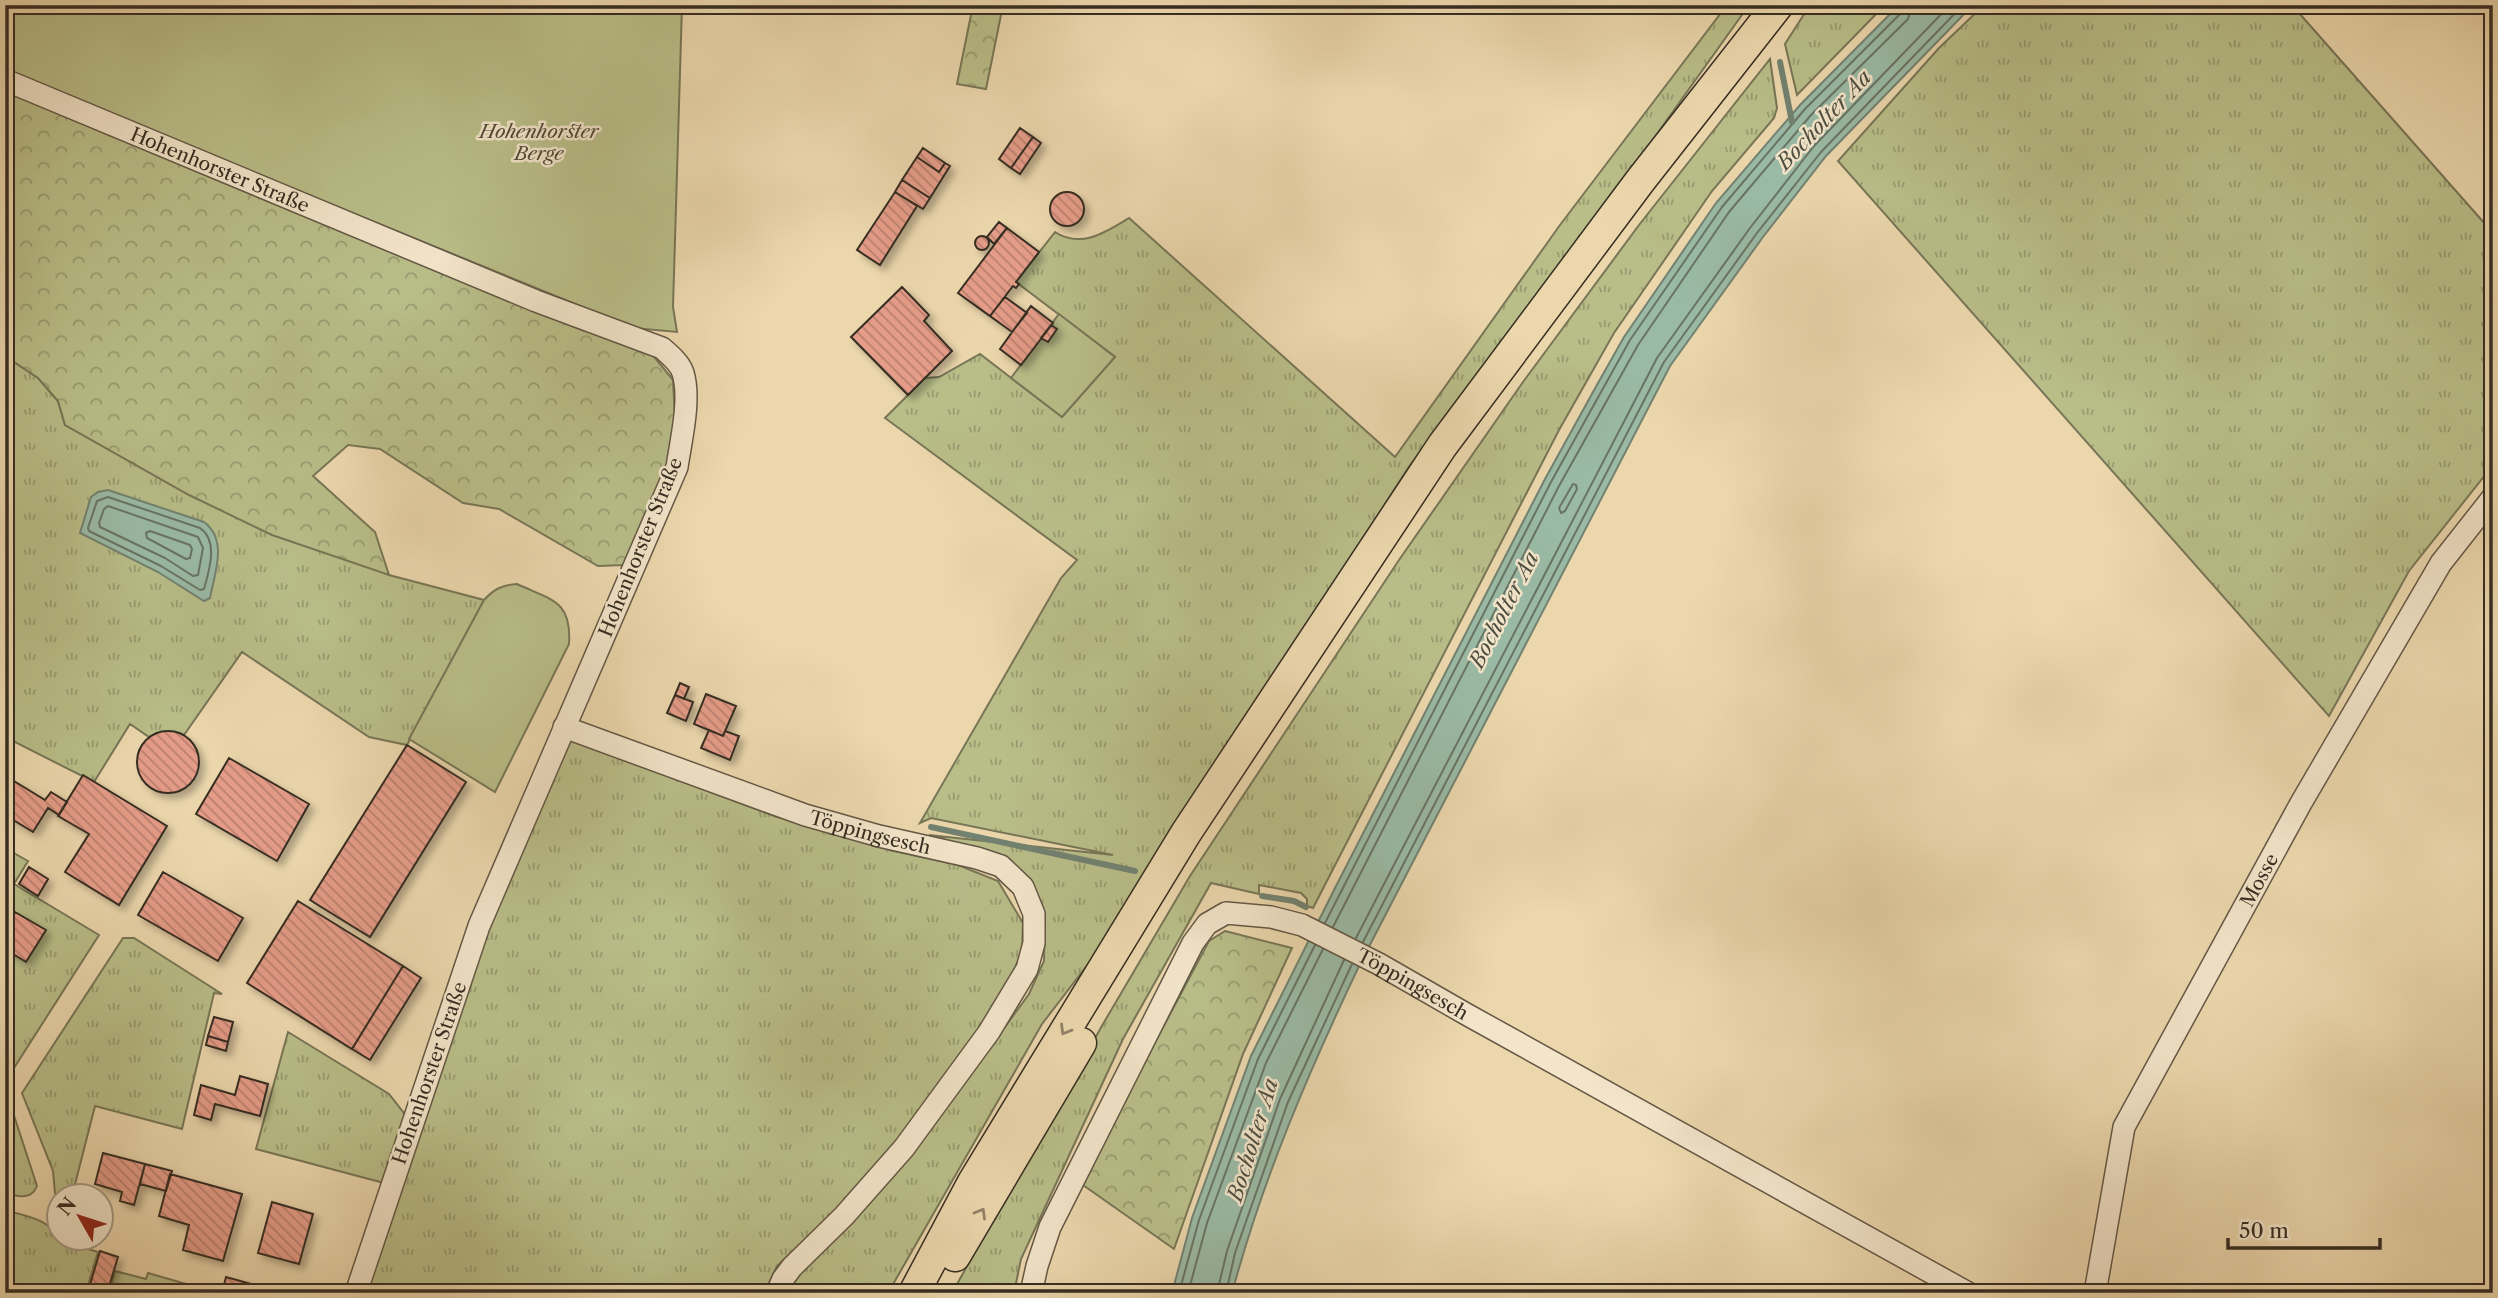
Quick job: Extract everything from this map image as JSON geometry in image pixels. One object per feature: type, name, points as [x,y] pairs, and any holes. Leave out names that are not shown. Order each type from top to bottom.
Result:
[{"type":"highway","points":[[914,1293],[973,1182],[1186,833],[1442,446],[1640,181],[1778,5]]},
{"type":"highway","points":[[934,1293],[1200,840],[1455,455],[1658,182],[1797,5]]},
{"type":"street","name":"Hohenhorster Straße","points":[[5,80],[537,301],[653,344],[673,358],[682,371],[685,388],[683,428],[677,467],[479,926],[356,1293]]},
{"type":"street","name":"Mosse","points":[[2095,1293],[2123,1127],[2301,803],[2434,575],[2493,497]]},
{"type":"street","name":"Töppingsesch","points":[[564,727],[805,814],[878,836],[1001,866],[1023,887],[1034,914],[1034,943],[1027,969],[989,1032],[904,1148],[844,1216],[792,1267],[777,1293]]},
{"type":"street","name":"Töppingsesch","points":[[1031,1293],[1050,1227],[1193,943],[1207,924],[1227,913],[1271,917],[1302,925],[1379,964],[1968,1293]]},
{"type":"green space","name":"Hohenhorster Berge","points":[[5,5],[682,5],[673,307],[677,332],[634,328],[5,71]]},
{"type":"green space","points":[[973,5],[1003,5],[986,89],[957,84]]},
{"type":"green space","points":[[1727,5],[1749,5],[1634,166],[1408,468],[1105,942],[1042,1024],[888,1293],[788,1293],[792,1280],[954,1097],[1029,994],[1044,961],[1045,917],[1026,876],[1005,858],[929,835],[1113,855],[931,818],[920,823],[1061,578],[1077,560],[885,418],[925,378],[939,377],[980,354],[1062,417],[1115,357],[1016,282],[1055,232],[1065,237],[1084,239],[1102,233],[1129,218],[1395,457],[1560,225]]},
{"type":"green space","points":[[1810,5],[1885,5],[1797,95],[1785,44]]},
{"type":"green space","points":[[1984,5],[2292,5],[2493,233],[2493,465],[2409,571],[2329,716],[1838,161],[1939,48]]},
{"type":"green space","points":[[1770,59],[1777,108],[1774,118],[1712,191],[1614,333],[1559,430],[1313,908],[1307,906],[1307,899],[1301,893],[1259,885],[1259,894],[1211,883],[1123,1039],[1021,1259],[1014,1293],[952,1293],[1103,1024],[1190,876],[1399,560],[1523,382],[1639,225]]},
{"type":"green space","points":[[5,88],[582,330],[643,343],[673,380],[676,437],[670,462],[625,565],[598,566],[499,509],[463,503],[380,449],[348,445],[313,476],[375,532],[389,575],[272,535],[189,495],[65,425],[58,401],[38,378],[5,356]]},
{"type":"green space","points":[[1059,314],[1115,357],[1062,417],[1011,378]]},
{"type":"green space","points":[[5,356],[38,378],[58,401],[65,425],[389,575],[484,600],[407,745],[369,737],[242,652],[184,735],[166,732],[149,737],[130,724],[94,782],[5,737]]},
{"type":"green space","points":[[517,584],[549,598],[563,610],[569,629],[569,644],[495,792],[409,739],[484,600],[499,588]]},
{"type":"green space","points":[[571,740],[774,816],[894,851],[958,865],[998,881],[1023,923],[1022,952],[1009,981],[983,1025],[931,1098],[838,1208],[777,1266],[766,1293],[367,1293],[461,1004],[522,845]]},
{"type":"green space","points":[[5,848],[28,861],[14,884],[99,935],[5,1082]]},
{"type":"green space","points":[[1225,931],[1292,948],[1243,1054],[1174,1249],[1080,1183],[1209,941]]},
{"type":"green space","points":[[123,938],[134,938],[222,994],[214,993],[182,1129],[95,1106],[76,1182],[54,1182],[53,1171],[22,1093]]},
{"type":"green space","points":[[288,1032],[389,1094],[407,1117],[384,1183],[256,1149]]},
{"type":"green space","points":[[5,1088],[37,1186],[28,1196],[5,1193]]},
{"type":"green space","points":[[5,1210],[46,1224],[46,1252],[98,1252],[87,1289],[102,1293],[5,1293]]},
{"type":"green space","points":[[115,1271],[146,1279],[148,1273],[200,1288],[199,1293],[109,1293]]},
{"type":"water","name":"Bocholter Aa","points":[[1899,5],[1973,5],[1826,156],[1763,237],[1670,366],[1360,964],[1288,1126],[1258,1208],[1232,1293],[1172,1293],[1192,1218],[1251,1056],[1545,479],[1598,383],[1624,337],[1716,203],[1800,105]]},
{"type":"water","points":[[108,490],[204,522],[211,529],[216,538],[218,557],[210,598],[204,601],[158,572],[80,533],[91,497]]},
{"type":"building","points":[[1020,128],[1033,137],[1011,168],[999,159]]},
{"type":"building","points":[[1033,137],[1041,143],[1020,174],[1011,168]]},
{"type":"building","points":[[923,148],[945,163],[939,172],[917,157]]},
{"type":"building","points":[[917,157],[939,172],[945,163],[950,166],[930,198],[902,180]]},
{"type":"building","points":[[902,180],[930,198],[923,209],[895,192]]},
{"type":"building","points":[[895,192],[917,206],[880,265],[857,250]]},
{"type":"building","points":[[1067,192],[1079,197],[1084,209],[1079,221],[1067,226],[1055,221],[1050,209],[1055,197]]},
{"type":"building","points":[[999,222],[1007,228],[994,244],[987,237]]},
{"type":"building","points":[[1007,228],[1039,252],[1016,282],[1019,284],[1016,288],[1013,286],[990,316],[958,293]]},
{"type":"building","points":[[979,236],[985,236],[989,243],[985,250],[979,250],[975,246],[975,240]]},
{"type":"building","points":[[902,287],[929,315],[924,321],[952,351],[908,395],[851,337]]},
{"type":"building","points":[[1005,297],[1027,313],[1012,332],[990,316]]},
{"type":"building","points":[[1031,306],[1053,323],[1021,365],[1000,349]]},
{"type":"building","points":[[1051,325],[1057,329],[1048,342],[1041,338]]},
{"type":"building","points":[[680,683],[689,687],[684,699],[675,695]]},
{"type":"building","points":[[706,694],[736,706],[723,736],[694,724]]},
{"type":"building","points":[[675,695],[693,702],[686,721],[667,713]]},
{"type":"building","points":[[709,730],[723,736],[725,731],[739,736],[730,760],[701,748]]},
{"type":"building","points":[[162,731],[174,731],[190,740],[197,750],[197,774],[190,784],[174,793],[162,793],[151,788],[142,779],[137,768],[137,756],[142,745],[151,736]]},
{"type":"building","points":[[407,745],[466,782],[370,937],[310,900]]},
{"type":"building","points":[[229,758],[309,804],[277,861],[196,814]]},
{"type":"building","points":[[83,775],[167,826],[119,905],[65,872],[89,834],[58,816]]},
{"type":"building","points":[[14,781],[45,800],[51,792],[67,802],[59,815],[48,808],[33,832],[5,815],[5,795]]},
{"type":"building","points":[[29,867],[48,879],[38,896],[19,884]]},
{"type":"building","points":[[163,872],[243,918],[218,961],[138,915]]},
{"type":"building","points":[[298,901],[403,966],[352,1049],[247,983]]},
{"type":"building","points":[[15,912],[46,930],[26,962],[5,949],[5,928]]},
{"type":"building","points":[[403,966],[421,978],[370,1060],[352,1049]]},
{"type":"building","points":[[214,1017],[233,1022],[228,1042],[208,1036]]},
{"type":"building","points":[[208,1036],[228,1042],[226,1051],[206,1045]]},
{"type":"building","points":[[240,1076],[268,1084],[260,1116],[215,1104],[211,1120],[194,1115],[201,1085],[235,1095]]},
{"type":"building","points":[[103,1153],[145,1164],[134,1205],[120,1201],[122,1192],[116,1190],[116,1182],[96,1182]]},
{"type":"building","points":[[145,1164],[172,1171],[166,1191],[140,1184]]},
{"type":"building","points":[[170,1174],[242,1194],[223,1261],[183,1250],[189,1225],[159,1216]]},
{"type":"building","points":[[272,1202],[313,1214],[299,1264],[258,1253]]},
{"type":"building","points":[[100,1252],[118,1257],[107,1293],[89,1288]]},
{"type":"building","points":[[226,1277],[283,1293],[222,1293]]},
{"type":"waterway","name":"Bocholter Aa","points":[[1780,62],[1792,122]]},
{"type":"waterway","points":[[931,827],[1135,871]]},
{"type":"waterway","points":[[1262,896],[1294,901],[1306,907]]}]
